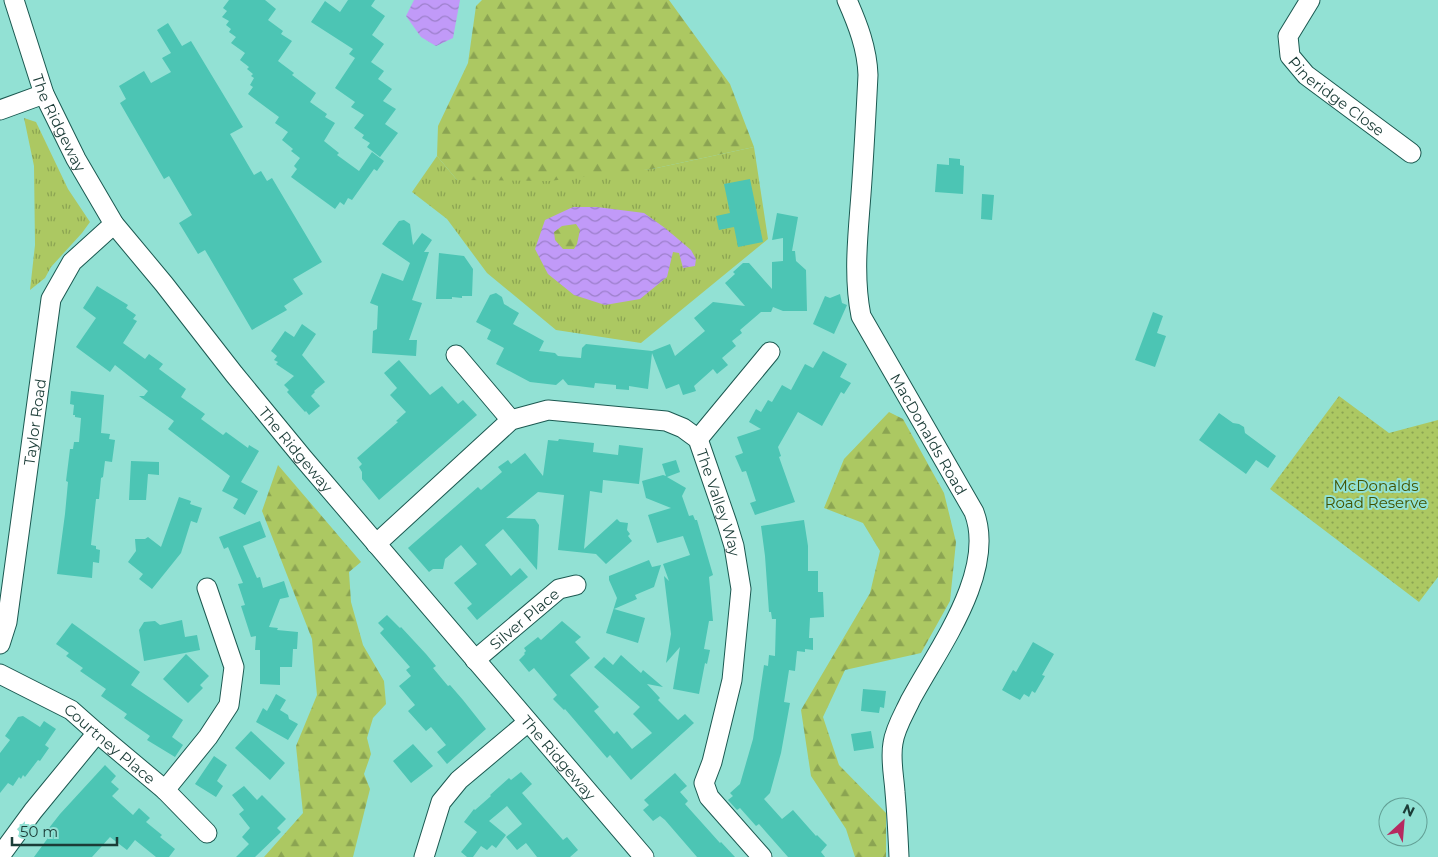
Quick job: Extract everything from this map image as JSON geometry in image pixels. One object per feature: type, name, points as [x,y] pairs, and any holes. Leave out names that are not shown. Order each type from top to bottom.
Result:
[{"type":"street","name":"The Ridgeway","points":[[14,0],[44,94],[76,160],[114,224],[164,284],[234,374],[376,544],[644,857]]},
{"type":"street","name":"MacDonalds Road","points":[[847,0],[863,38],[868,68],[856,269],[861,316],[974,512],[979,530],[978,556],[964,601],[953,626],[919,683],[900,721],[893,744],[899,857]]},
{"type":"street","name":"Pineridge Close","points":[[1310,0],[1288,36],[1290,56],[1306,75],[1410,153]]},
{"type":"street","points":[[0,110],[44,94]]},
{"type":"street","name":"Taylor Road","points":[[0,644],[6,622],[51,299],[72,262],[114,224]]},
{"type":"street","points":[[698,439],[770,352]]},
{"type":"street","points":[[456,355],[512,420]]},
{"type":"street","name":"The Valley Way","points":[[376,544],[512,420],[548,410],[666,421],[682,428],[698,439],[728,523],[734,546],[740,590],[732,680],[712,762],[704,783],[709,797],[762,857]]},
{"type":"street","name":"Silver Place","points":[[475,660],[559,590],[576,585]]},
{"type":"street","points":[[165,790],[208,737],[229,705],[234,667],[207,588]]},
{"type":"street","name":"Courtney Place","points":[[0,674],[71,710],[165,790],[207,833]]},
{"type":"street","points":[[424,857],[441,802],[460,780],[528,722]]},
{"type":"street","points":[[0,856],[33,811],[97,733]]},
{"type":"green space","points":[[482,0],[669,0],[730,84],[754,147],[652,169],[549,181],[457,180],[437,156],[438,126],[468,63],[476,6]]},
{"type":"green space","points":[[24,118],[36,122],[68,189],[90,222],[51,267],[45,278],[30,290],[35,245],[34,166]]},
{"type":"green space","points":[[754,147],[768,239],[641,343],[556,330],[487,273],[447,219],[412,192],[437,156],[457,180],[652,169]]},
{"type":"green space","points":[[576,224],[580,230],[577,244],[574,249],[563,249],[555,240],[554,232],[562,226]]},
{"type":"green space","name":"McDonalds Road Reserve","points":[[1339,396],[1389,433],[1438,420],[1438,577],[1419,602],[1270,489]]},
{"type":"green space","points":[[889,412],[903,419],[944,493],[956,542],[950,601],[921,653],[845,670],[823,717],[839,765],[886,813],[886,857],[855,857],[846,829],[811,776],[801,710],[870,593],[880,551],[863,523],[824,508],[844,459]]},
{"type":"green space","points":[[278,465],[361,562],[349,572],[351,602],[363,645],[384,681],[386,704],[373,718],[367,738],[371,754],[364,774],[370,789],[353,857],[264,857],[303,813],[296,746],[317,695],[312,639],[262,511]]},
{"type":"water","points":[[414,0],[460,0],[453,38],[436,46],[421,37],[406,16]]},
{"type":"water","points":[[573,207],[597,207],[644,213],[691,250],[696,259],[695,266],[683,268],[679,253],[673,252],[667,277],[640,299],[605,305],[574,295],[548,274],[535,249],[545,220]],"holes":[[[576,224],[580,230],[574,249],[563,249],[555,240],[554,232],[562,226]]]},
{"type":"building","points":[[229,0],[265,0],[276,9],[268,20],[283,31],[281,34],[292,41],[278,61],[294,73],[292,75],[316,93],[310,102],[327,114],[325,117],[335,123],[324,141],[339,153],[337,155],[359,171],[372,152],[384,161],[377,171],[374,169],[352,200],[348,198],[344,205],[340,202],[335,209],[291,177],[297,169],[294,166],[300,158],[282,140],[288,132],[275,123],[279,117],[248,94],[253,87],[250,85],[254,78],[251,76],[253,74],[247,69],[249,67],[240,60],[245,53],[231,43],[236,37],[229,32],[231,29],[226,25],[229,21],[222,17],[227,11],[223,8]]},
{"type":"building","points":[[348,0],[375,0],[371,6],[385,16],[372,35],[384,44],[371,62],[384,71],[378,79],[392,89],[383,101],[396,109],[385,124],[398,133],[380,157],[367,147],[370,143],[362,138],[364,135],[354,128],[364,115],[351,107],[355,102],[335,88],[355,58],[349,54],[353,49],[311,22],[325,1],[340,12]]},
{"type":"building","points":[[168,23],[182,46],[191,41],[243,127],[230,134],[254,175],[261,171],[267,181],[272,178],[322,262],[293,279],[303,294],[284,306],[287,310],[252,330],[205,250],[198,254],[179,223],[192,215],[169,176],[164,179],[120,103],[126,99],[119,86],[144,71],[151,83],[171,72],[162,58],[171,53],[157,30]]},
{"type":"building","points":[[949,158],[960,159],[960,165],[964,166],[963,194],[935,192],[937,164],[949,165]]},
{"type":"building","points":[[750,179],[763,242],[738,247],[734,227],[719,230],[716,216],[730,213],[724,184]]},
{"type":"building","points":[[982,194],[994,195],[992,220],[981,219]]},
{"type":"building","points":[[777,213],[798,217],[792,251],[795,251],[796,261],[806,270],[807,311],[783,311],[773,307],[771,312],[761,312],[740,330],[742,333],[732,341],[736,346],[722,358],[728,365],[717,374],[713,369],[694,386],[696,391],[683,395],[679,384],[666,389],[652,353],[648,389],[629,386],[629,390],[616,389],[616,385],[595,383],[594,388],[568,385],[563,379],[556,385],[530,382],[496,364],[504,348],[487,339],[491,330],[476,322],[490,295],[496,293],[502,297],[504,304],[519,313],[513,324],[544,341],[539,351],[555,353],[558,356],[581,358],[582,348],[586,344],[652,351],[670,344],[675,356],[705,331],[694,318],[713,302],[745,306],[725,283],[743,263],[749,263],[772,289],[772,262],[783,261],[783,238],[772,240]]},
{"type":"building","points":[[404,220],[410,224],[413,245],[422,233],[432,240],[424,252],[429,252],[412,300],[422,303],[409,340],[417,340],[416,356],[372,353],[373,331],[377,329],[378,306],[370,303],[382,273],[403,281],[410,263],[382,244],[399,221]]},
{"type":"building","points":[[439,253],[464,256],[473,269],[472,296],[436,299]]},
{"type":"building","points":[[97,286],[128,305],[126,308],[136,315],[133,319],[137,321],[123,343],[145,359],[149,354],[163,364],[159,369],[186,389],[181,397],[205,414],[201,419],[223,435],[226,432],[248,448],[249,445],[259,451],[241,482],[258,491],[245,515],[233,508],[238,499],[222,491],[230,476],[168,429],[174,421],[139,396],[144,396],[148,391],[115,365],[110,372],[76,347],[96,318],[83,308]]},
{"type":"building","points":[[840,294],[842,303],[847,305],[834,334],[813,324],[825,296],[830,298]]},
{"type":"building","points":[[1153,312],[1163,316],[1157,333],[1166,336],[1155,367],[1135,360]]},
{"type":"building","points":[[302,324],[316,334],[302,355],[325,382],[311,396],[320,406],[309,415],[287,392],[289,390],[284,385],[294,376],[276,364],[278,362],[274,360],[277,356],[271,351],[285,331],[294,337]]},
{"type":"building","points":[[823,351],[847,364],[840,377],[851,383],[844,394],[841,392],[822,426],[798,412],[778,447],[781,456],[779,457],[795,502],[755,515],[750,503],[756,501],[746,471],[742,472],[735,456],[743,453],[737,437],[761,429],[749,422],[756,409],[761,412],[768,400],[772,402],[782,385],[791,390],[805,364],[813,368]]},
{"type":"building","points":[[399,360],[430,395],[442,386],[458,404],[463,400],[477,415],[379,500],[362,479],[362,472],[359,467],[362,464],[357,458],[398,422],[396,421],[406,412],[390,395],[397,388],[384,373]]},
{"type":"building","points":[[71,391],[104,395],[101,433],[110,434],[109,439],[115,440],[112,462],[105,461],[99,499],[96,499],[91,545],[96,546],[96,549],[100,550],[99,563],[93,562],[92,578],[57,574],[65,514],[68,482],[66,481],[70,449],[73,449],[74,442],[79,442],[81,418],[73,415],[74,405],[70,404]]},
{"type":"building","points":[[1219,413],[1233,423],[1244,427],[1245,433],[1276,456],[1268,468],[1256,460],[1246,474],[1199,440]]},
{"type":"building","points":[[559,439],[594,443],[593,452],[618,455],[619,445],[643,448],[639,484],[603,480],[602,493],[590,491],[584,549],[617,519],[620,522],[628,523],[627,530],[630,534],[628,536],[632,541],[606,564],[596,554],[558,550],[564,495],[538,492],[506,518],[535,519],[539,525],[537,570],[503,529],[485,545],[511,576],[520,568],[528,577],[477,620],[467,608],[472,604],[454,583],[477,564],[461,545],[445,559],[443,569],[433,569],[429,572],[408,548],[478,487],[481,490],[502,472],[498,467],[508,460],[511,464],[525,453],[543,476],[548,440],[558,441]]},
{"type":"building","points":[[676,460],[680,472],[667,477],[686,488],[682,496],[689,516],[693,515],[695,520],[697,520],[713,575],[709,577],[713,621],[709,621],[704,649],[710,650],[707,664],[705,663],[699,694],[673,689],[680,647],[666,663],[671,634],[664,576],[669,581],[663,564],[690,555],[683,536],[657,543],[648,515],[671,508],[646,498],[642,481],[663,475],[666,476],[662,464]]},
{"type":"building","points":[[131,461],[159,462],[159,475],[148,474],[146,500],[129,500]]},
{"type":"building","points":[[179,497],[191,501],[190,504],[202,508],[197,523],[191,521],[181,553],[152,589],[139,579],[143,574],[128,562],[136,551],[135,539],[145,539],[148,537],[161,547]]},
{"type":"building","points":[[804,520],[808,546],[808,571],[818,571],[818,592],[823,592],[824,617],[810,618],[809,638],[813,638],[813,650],[797,651],[795,671],[789,670],[784,702],[790,703],[781,753],[770,793],[764,799],[782,819],[793,810],[816,836],[827,845],[821,852],[825,857],[788,857],[759,824],[756,826],[740,808],[737,810],[728,800],[733,796],[730,793],[740,784],[753,739],[764,665],[768,666],[769,655],[775,656],[776,619],[772,619],[771,612],[769,612],[761,526]]},
{"type":"building","points":[[260,521],[266,537],[243,546],[257,578],[260,577],[263,588],[284,581],[289,597],[280,599],[269,627],[278,628],[277,630],[298,632],[297,649],[293,649],[292,667],[280,667],[280,685],[260,684],[260,650],[255,650],[256,636],[251,637],[241,606],[245,605],[238,584],[243,583],[228,547],[224,549],[219,537]]},
{"type":"building","points":[[649,560],[652,567],[661,565],[654,587],[635,595],[637,599],[614,609],[645,618],[638,643],[606,633],[617,598],[609,576]]},
{"type":"building","points":[[387,615],[426,654],[436,666],[433,668],[448,686],[450,685],[486,729],[447,764],[437,752],[446,745],[431,727],[426,731],[408,711],[415,705],[399,686],[411,676],[406,670],[410,667],[380,633],[384,629],[378,623]]},
{"type":"building","points":[[182,620],[185,637],[197,635],[200,650],[144,661],[139,630],[144,622],[155,621],[160,625]]},
{"type":"building","points":[[562,621],[581,637],[575,642],[590,658],[570,675],[599,707],[594,711],[614,734],[617,731],[632,749],[652,733],[633,714],[640,707],[594,667],[604,657],[613,665],[621,655],[641,673],[643,670],[663,687],[647,684],[660,698],[658,700],[678,720],[685,714],[694,723],[631,780],[610,755],[607,758],[565,709],[553,699],[557,695],[534,668],[529,672],[519,660],[525,654],[524,648],[538,637],[541,640]]},
{"type":"building","points":[[72,623],[140,672],[131,685],[183,720],[172,737],[183,745],[175,757],[147,740],[150,736],[124,718],[127,714],[101,696],[106,689],[80,671],[83,668],[66,656],[69,653],[56,644]]},
{"type":"building","points":[[1033,642],[1054,654],[1042,675],[1045,676],[1035,693],[1032,691],[1029,697],[1024,694],[1020,700],[1002,690],[1013,670],[1016,672]]},
{"type":"building","points":[[186,654],[209,676],[200,685],[203,688],[188,703],[163,679]]},
{"type":"building","points":[[863,689],[886,691],[884,708],[880,707],[879,713],[861,711]]},
{"type":"building","points":[[276,694],[286,700],[280,710],[288,715],[289,719],[298,724],[288,740],[256,722],[263,708],[267,711]]},
{"type":"building","points":[[23,716],[40,727],[44,721],[56,729],[45,745],[49,748],[40,761],[38,760],[25,777],[23,775],[21,779],[19,777],[13,786],[8,783],[0,793],[0,753],[10,740],[5,736],[18,717]]},
{"type":"building","points":[[251,731],[285,763],[270,780],[235,748]]},
{"type":"building","points":[[871,731],[874,748],[854,751],[851,734]]},
{"type":"building","points":[[413,744],[433,766],[411,783],[393,761]]},
{"type":"building","points":[[214,756],[227,765],[217,781],[223,786],[216,797],[195,784]]},
{"type":"building","points":[[105,765],[116,776],[111,782],[119,789],[112,796],[133,815],[139,808],[150,818],[146,822],[175,849],[169,857],[156,857],[135,840],[127,850],[110,837],[92,857],[34,857],[53,831],[49,828]]},
{"type":"building","points":[[521,772],[532,784],[522,793],[563,840],[567,837],[578,850],[570,857],[537,857],[526,843],[517,850],[506,837],[522,824],[507,806],[489,821],[506,835],[496,848],[492,845],[487,850],[481,846],[473,857],[467,857],[461,852],[477,832],[464,822],[474,809],[491,796],[509,778],[511,780]]},
{"type":"building","points":[[675,773],[687,786],[680,792],[688,801],[685,804],[735,857],[697,857],[665,820],[660,816],[653,821],[643,810],[649,805],[644,800]]},
{"type":"building","points":[[244,786],[257,800],[262,795],[286,819],[277,828],[281,832],[255,857],[236,857],[249,844],[242,837],[250,828],[239,814],[244,810],[232,795]]}]
